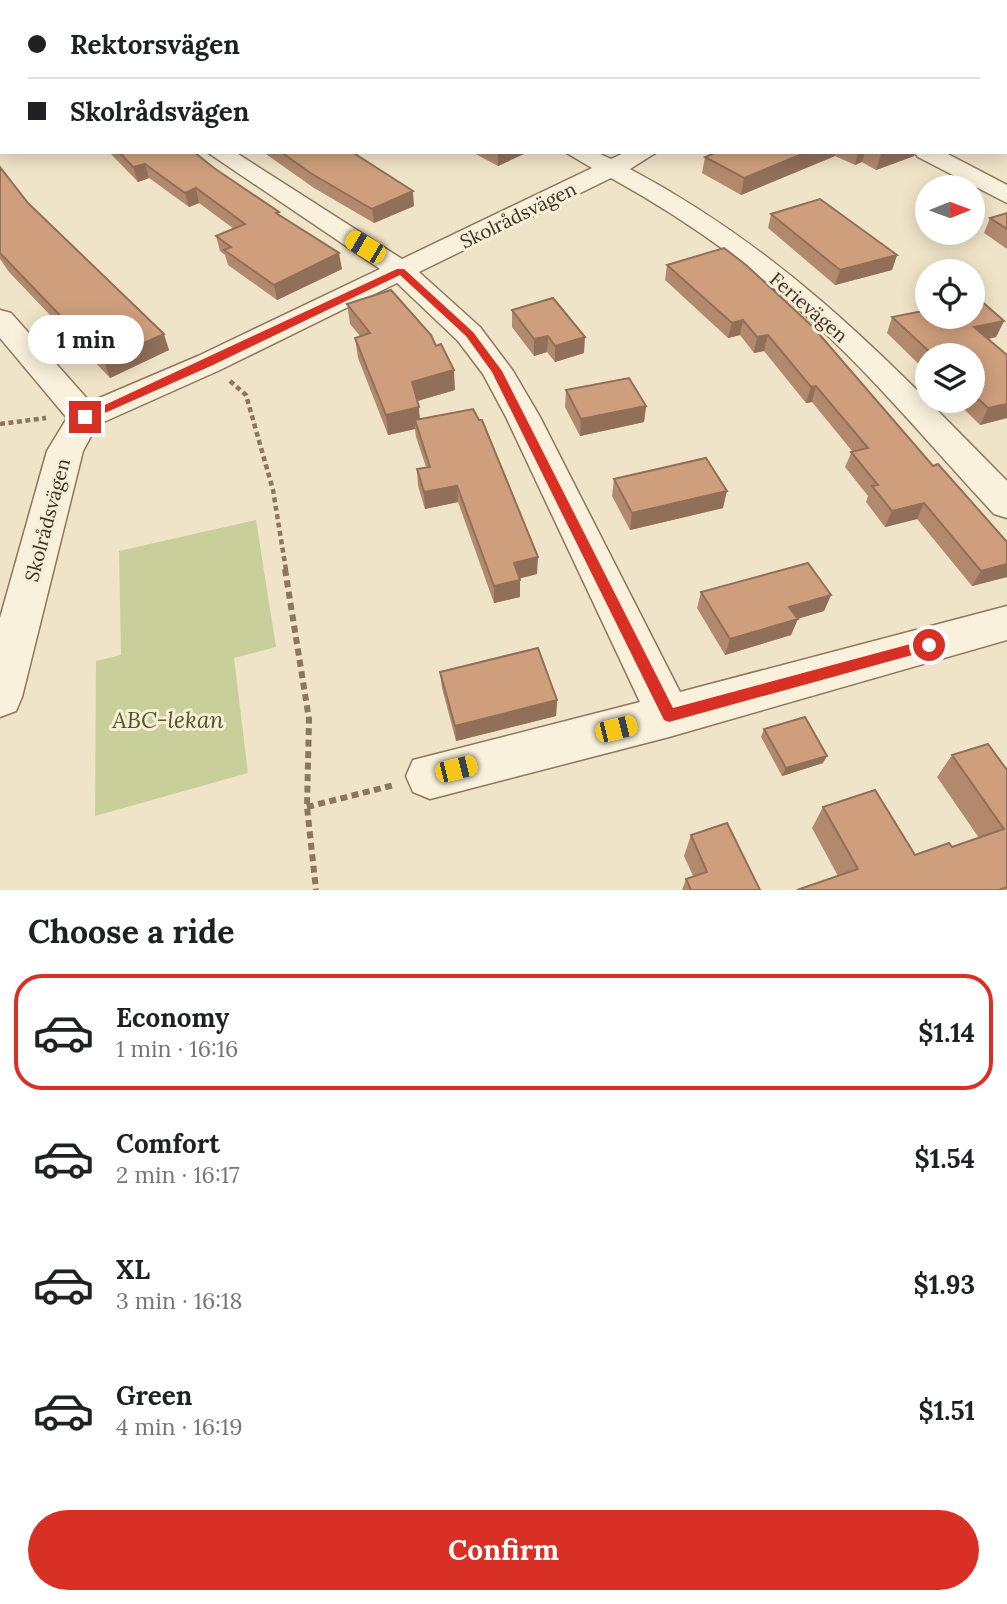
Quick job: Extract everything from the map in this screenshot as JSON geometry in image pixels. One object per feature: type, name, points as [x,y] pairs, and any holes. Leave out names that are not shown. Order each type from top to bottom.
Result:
[{"type":"street","points":[[222,154],[401,271],[469,334],[497,371],[669,716]]},
{"type":"street","name":"Ferievägen","points":[[581,154],[613,169],[750,255],[828,320],[1007,504]]},
{"type":"street","name":"Skolrådsvägen","points":[[0,697],[13,598],[65,451],[85,417],[209,363],[641,154]]},
{"type":"street","points":[[930,154],[1007,195]]},
{"type":"street","points":[[0,319],[85,417]]},
{"type":"street","points":[[430,776],[669,716],[1007,623]]},
{"type":"path","points":[[209,363],[246,395],[273,490],[309,719],[307,807],[316,890]]},
{"type":"path","points":[[0,424],[34,419],[85,417]]},
{"type":"path","points":[[307,807],[430,776]]},
{"type":"green space","name":"ABC-lekan","points":[[256,520],[276,647],[234,658],[248,773],[95,816],[96,661],[121,655],[119,551]]},
{"type":"building","points":[[121,154],[196,154],[279,212],[276,213],[339,253],[274,285],[224,250],[231,247],[216,236],[245,224],[196,188],[185,193],[145,164],[133,167]]},
{"type":"building","points":[[284,154],[355,154],[413,191],[372,209]]},
{"type":"building","points":[[712,154],[802,154],[744,178],[705,157]]},
{"type":"building","points":[[0,167],[28,203],[164,334],[104,361],[0,253]]},
{"type":"building","points":[[820,199],[897,255],[840,270],[771,214]]},
{"type":"building","points":[[1007,213],[1007,229],[990,218]]},
{"type":"building","points":[[724,248],[813,327],[933,466],[938,464],[1007,542],[1007,564],[981,571],[924,503],[892,511],[872,486],[878,485],[851,452],[868,448],[816,386],[811,387],[768,335],[757,337],[743,320],[732,323],[667,265]]},
{"type":"building","points":[[391,290],[431,335],[436,346],[441,344],[454,370],[412,382],[419,407],[386,415],[355,338],[370,333],[347,304]]},
{"type":"building","points":[[553,298],[585,337],[555,346],[548,336],[534,339],[512,310]]},
{"type":"building","points":[[985,304],[1004,321],[985,325]]},
{"type":"building","points":[[915,313],[915,329],[976,329],[1007,355],[1007,404],[988,408],[985,405],[985,343],[920,343],[892,317]]},
{"type":"building","points":[[629,378],[646,406],[581,419],[566,390]]},
{"type":"building","points":[[473,409],[479,420],[482,420],[538,557],[514,563],[520,580],[494,586],[457,486],[424,492],[417,469],[430,467],[415,420]]},
{"type":"building","points":[[706,458],[727,491],[632,513],[614,479]]},
{"type":"building","points":[[808,563],[831,595],[789,607],[798,619],[730,639],[701,592]]},
{"type":"building","points":[[538,648],[557,700],[455,726],[440,672]]},
{"type":"building","points":[[805,717],[827,756],[786,768],[764,729]]},
{"type":"building","points":[[988,744],[1007,770],[1007,887],[999,890],[797,890],[858,869],[823,807],[875,790],[915,855],[949,843],[952,847],[1004,829],[952,755]]},
{"type":"building","points":[[727,823],[760,890],[691,890],[686,879],[707,872],[691,835]]},
{"type":"route","points":[[85,417],[209,363],[401,271],[469,334],[497,371],[523,417],[669,716],[929,645]]}]
